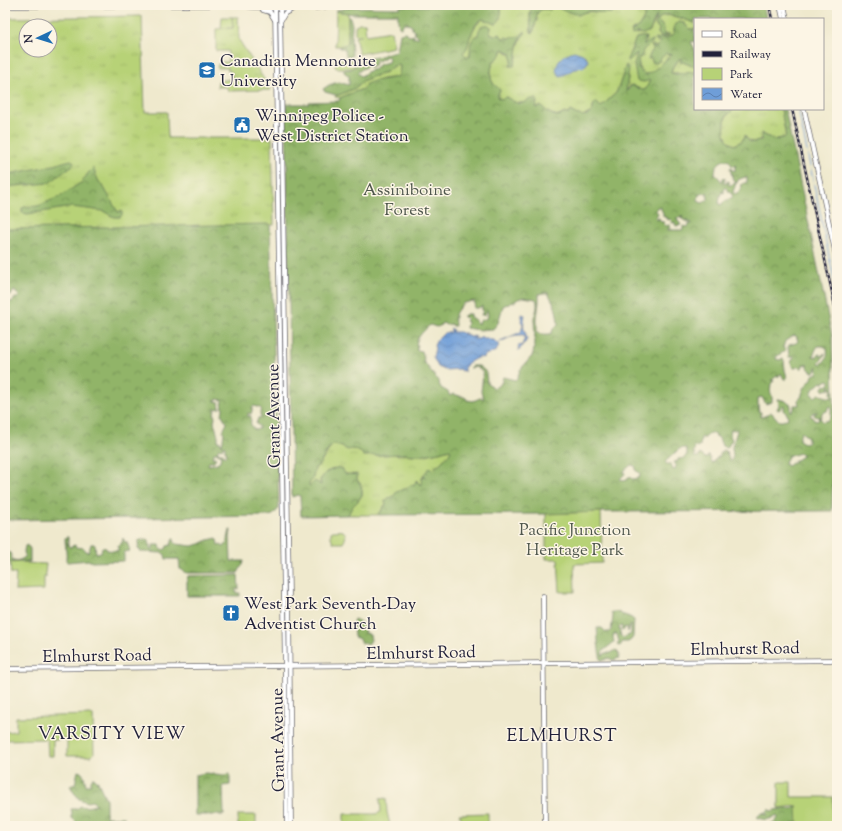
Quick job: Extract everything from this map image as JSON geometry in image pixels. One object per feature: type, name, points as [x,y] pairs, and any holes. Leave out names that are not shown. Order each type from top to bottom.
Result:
[{"type":"street","points":[[5,6],[213,5]]},
{"type":"street","points":[[238,5],[269,12],[278,21],[285,13],[294,9]]},
{"type":"street","points":[[251,7],[278,7],[294,9],[342,5]]},
{"type":"street","points":[[780,5],[783,18]]},
{"type":"street","points":[[784,5],[787,18]]},
{"type":"street","name":"Grant Avenue","points":[[278,7],[287,666],[291,826]]},
{"type":"street","points":[[804,110],[837,260]]},
{"type":"street","points":[[543,596],[545,826]]},
{"type":"street","name":"Elmhurst Road","points":[[5,669],[837,660]]},
{"type":"street","name":"Grant Avenue","points":[[287,826],[288,714]]},
{"type":"green space","name":"Assiniboine Forest","points":[[400,6],[501,6],[499,21],[492,23],[483,19],[478,22],[470,37],[467,48],[463,53],[470,57],[471,43],[474,37],[478,36],[479,30],[483,25],[488,25],[491,27],[490,33],[497,36],[500,34],[502,38],[507,37],[508,39],[512,37],[519,37],[525,31],[525,34],[519,42],[514,66],[510,66],[512,61],[511,53],[503,49],[501,55],[493,63],[491,78],[493,83],[500,90],[497,97],[501,99],[506,97],[518,103],[523,103],[530,99],[537,99],[536,108],[541,106],[555,116],[568,114],[570,111],[578,115],[588,115],[592,111],[596,102],[601,107],[616,93],[626,65],[629,69],[626,92],[632,85],[645,90],[650,80],[644,82],[637,81],[634,65],[637,53],[628,62],[627,60],[636,38],[646,37],[644,45],[649,41],[654,41],[644,49],[642,57],[639,57],[638,59],[641,71],[644,74],[648,74],[658,67],[659,68],[666,59],[672,55],[671,53],[669,55],[666,53],[657,63],[652,62],[651,58],[648,59],[652,51],[652,45],[657,47],[660,43],[660,41],[656,41],[656,39],[672,36],[674,34],[676,24],[679,22],[685,23],[689,29],[694,29],[694,42],[691,42],[694,47],[694,65],[692,66],[683,62],[680,63],[680,58],[672,68],[671,73],[694,72],[694,110],[732,110],[726,116],[725,125],[726,137],[731,143],[735,145],[742,141],[745,135],[751,142],[759,141],[761,140],[761,133],[774,140],[786,137],[781,110],[785,110],[832,336],[835,426],[832,511],[380,515],[378,513],[381,512],[383,507],[386,505],[385,501],[389,497],[394,496],[397,491],[398,492],[415,484],[416,480],[422,485],[421,479],[424,474],[430,467],[431,470],[434,469],[436,471],[435,467],[447,457],[451,450],[424,455],[400,454],[363,456],[362,453],[355,449],[348,450],[340,446],[332,445],[320,464],[315,468],[313,478],[309,485],[310,486],[315,481],[321,485],[320,480],[326,472],[339,467],[339,469],[342,468],[345,474],[357,474],[362,495],[352,507],[348,515],[301,516],[300,496],[297,495],[292,497],[286,104],[309,104],[309,102],[339,101],[340,98],[346,95],[363,89],[366,84],[374,81],[398,77],[400,66],[398,65],[385,73],[380,73],[364,80],[355,88],[339,95],[325,92],[323,89],[338,82],[349,85],[349,76],[344,72],[344,70],[354,67],[354,59],[358,62],[397,51],[400,33],[405,32],[410,36],[414,35],[412,38],[419,37],[415,34],[412,26],[408,23],[404,23],[401,28],[399,27],[398,14],[353,14],[336,11],[354,7],[400,8]],"holes":[[[387,56],[389,58],[388,62],[378,65],[374,70],[370,70],[361,76],[357,73],[367,65],[369,67],[374,65],[376,60],[378,61]],[[726,160],[729,161],[732,166],[736,165],[735,171],[730,168],[733,181],[737,183],[738,180],[747,177],[747,182],[742,184],[740,191],[735,194],[733,192],[736,183],[730,185],[728,184],[730,182],[727,181],[727,183],[724,184],[725,178],[723,178],[722,182],[715,174],[718,164]],[[725,187],[733,196],[721,205],[719,204],[720,196],[722,191],[724,193]],[[707,192],[707,197],[709,198],[703,203],[698,200],[699,194],[701,195],[702,193],[706,194]],[[657,207],[661,207],[663,216],[665,218],[667,217],[668,220],[671,219],[672,223],[675,222],[676,226],[681,225],[676,218],[679,218],[681,215],[681,219],[683,216],[682,219],[687,222],[688,219],[688,223],[691,222],[692,224],[689,224],[689,226],[686,227],[683,226],[683,230],[667,230],[668,228],[671,229],[669,225],[665,226],[664,222],[661,222],[659,218],[657,221],[656,220],[658,213],[656,211]],[[548,293],[555,308],[558,324],[553,329],[551,334],[537,333],[539,294]],[[523,297],[536,299],[537,303],[534,317],[535,344],[532,356],[520,370],[517,379],[515,380],[503,377],[500,384],[493,388],[487,383],[486,372],[479,366],[471,366],[469,368],[477,367],[483,372],[481,392],[484,398],[473,401],[453,394],[450,396],[448,392],[441,388],[437,379],[424,362],[422,362],[424,359],[422,351],[416,350],[419,336],[430,325],[437,327],[443,323],[446,325],[451,324],[455,326],[456,312],[462,304],[466,302],[468,303],[469,301],[475,302],[474,308],[482,306],[483,311],[481,315],[485,315],[487,311],[488,315],[487,318],[480,321],[479,324],[476,323],[476,320],[470,317],[470,314],[464,315],[464,317],[467,318],[465,321],[467,322],[466,328],[478,330],[493,329],[498,323],[503,306],[508,305],[511,302],[513,303]],[[795,335],[798,341],[790,344],[788,347],[789,357],[794,357],[791,361],[792,366],[794,368],[798,366],[801,369],[803,365],[807,364],[807,367],[812,372],[814,372],[817,367],[818,370],[804,388],[801,398],[798,400],[799,405],[794,405],[794,409],[791,412],[791,405],[786,401],[778,399],[779,405],[777,409],[779,410],[784,405],[784,410],[788,418],[783,421],[779,421],[770,412],[767,415],[760,416],[761,412],[759,412],[758,398],[762,397],[766,404],[772,402],[770,392],[770,388],[774,381],[772,380],[778,375],[778,377],[781,373],[784,379],[787,378],[784,360],[776,359],[776,357],[786,350],[783,348],[785,341]],[[818,346],[827,348],[826,359],[820,364],[819,363],[825,353],[820,357],[820,354],[817,355],[817,357],[813,356]],[[828,380],[830,381],[827,386],[825,385],[823,390],[830,389],[829,386],[831,386],[831,390],[833,390],[831,392],[832,398],[819,394],[815,397],[811,394],[814,388],[821,382],[823,383]],[[830,405],[831,417],[827,421],[823,422],[820,418],[815,421],[813,417],[810,416],[813,412],[817,412],[814,413],[814,415],[818,418],[821,417],[822,413],[827,411]],[[731,429],[736,429],[737,431],[732,447],[733,457],[730,462],[726,451],[722,450],[719,457],[712,463],[709,455],[707,458],[700,454],[699,457],[694,457],[695,453],[693,453],[695,447],[697,448],[700,446],[701,438],[702,437],[704,439],[709,433],[719,438],[722,446],[727,448],[732,440],[730,435]],[[801,432],[808,437],[808,442],[804,443],[799,440]],[[686,448],[686,456],[674,462],[676,465],[675,469],[673,470],[671,464],[667,464],[665,462],[679,449]],[[800,453],[802,454],[802,456],[787,466],[785,465],[785,462],[789,455]],[[631,465],[635,466],[635,470],[640,473],[639,478],[632,479],[630,477],[625,481],[620,479],[625,474],[624,471]]]},
{"type":"green space","points":[[501,6],[531,6],[531,32],[534,29],[537,20],[536,17],[540,10],[550,10],[550,6],[557,6],[560,9],[578,15],[587,12],[612,13],[623,10],[643,13],[645,15],[642,22],[639,26],[633,29],[634,34],[650,31],[657,16],[655,24],[659,29],[658,33],[660,36],[666,36],[669,34],[664,35],[661,24],[658,21],[660,17],[665,15],[694,23],[694,29],[689,29],[687,26],[679,22],[675,25],[674,34],[672,36],[656,39],[656,41],[660,41],[660,43],[658,47],[653,45],[652,47],[649,59],[652,58],[652,62],[655,63],[666,53],[671,53],[672,55],[657,69],[647,74],[644,74],[640,69],[638,60],[644,48],[648,45],[643,45],[646,39],[645,37],[636,38],[627,60],[629,61],[638,50],[637,81],[651,79],[645,90],[631,85],[625,92],[628,79],[626,65],[616,93],[601,107],[593,106],[590,113],[584,115],[579,115],[571,111],[568,114],[564,113],[559,116],[541,109],[536,109],[537,102],[515,103],[506,97],[501,99],[497,97],[500,90],[491,79],[491,69],[493,63],[501,55],[503,49],[508,53],[511,53],[512,63],[514,66],[517,57],[517,50],[523,33],[519,37],[512,37],[508,39],[502,38],[500,34],[496,36],[490,33],[491,27],[478,36],[470,52],[470,57],[463,53],[470,34],[479,22],[483,19],[485,20],[501,14]],"holes":[[[586,56],[588,62],[583,68],[580,67],[572,70],[557,69],[561,58]]]},
{"type":"green space","points":[[531,6],[550,6],[550,10],[541,9],[539,11],[533,33],[531,32]]},
{"type":"green space","points":[[557,6],[764,6],[766,18],[694,18],[694,23],[671,15],[664,15],[659,18],[658,21],[663,27],[664,35],[670,34],[660,36],[658,33],[659,29],[655,24],[656,16],[650,31],[643,34],[638,33],[632,35],[631,31],[640,25],[645,15],[641,12],[634,10],[621,10],[612,13],[591,11],[578,15],[560,9]]},
{"type":"green space","points":[[336,11],[348,13],[348,41],[347,44],[341,46],[335,46]]},
{"type":"green space","points":[[142,16],[145,112],[167,112],[168,138],[272,138],[274,225],[5,230],[5,18]]},
{"type":"green space","points":[[348,16],[350,17],[352,25],[351,57],[346,55],[344,48],[340,48],[340,46],[347,44],[348,41]]},
{"type":"green space","points":[[222,17],[232,17],[233,28],[221,28]]},
{"type":"green space","points":[[232,17],[238,17],[239,40],[271,90],[228,91],[227,87],[217,87],[218,81],[231,79],[231,71],[228,71],[228,68],[218,68],[217,66],[220,62],[228,62],[228,51],[216,51],[216,29],[233,28]]},
{"type":"green space","points":[[359,23],[365,23],[366,35],[391,31],[394,47],[359,54],[355,37],[362,35],[355,35],[355,26]]},
{"type":"green space","points":[[681,58],[681,62],[694,65],[694,72],[671,73],[673,67]]},
{"type":"green space","points":[[336,59],[353,59],[354,66],[352,68],[336,68],[334,61]]},
{"type":"green space","points":[[398,65],[400,66],[398,77],[382,79],[363,89],[340,98],[335,97],[336,95],[355,88],[364,80],[386,72],[390,68]]},
{"type":"green space","points":[[732,110],[781,110],[786,137],[774,140],[761,133],[760,140],[756,142],[751,141],[745,136],[742,141],[735,145],[728,140],[725,133],[726,116]]},
{"type":"green space","points":[[71,160],[74,162],[73,165],[49,183],[5,187],[5,171],[8,174],[55,165]]},
{"type":"green space","points":[[93,168],[99,182],[102,184],[116,209],[119,212],[122,212],[120,217],[114,217],[103,211],[72,207],[28,214],[22,213],[22,208],[38,206],[61,196],[82,182]]},
{"type":"green space","points":[[270,224],[279,509],[273,515],[5,520],[5,304],[19,297],[15,291],[11,295],[5,294],[5,229]],"holes":[[[218,399],[222,400],[222,415],[227,423],[223,431],[222,446],[221,442],[218,442],[214,422],[215,409],[220,408],[219,402],[214,401]],[[254,406],[262,410],[260,413],[261,418],[258,418],[256,424],[259,426],[259,429],[255,430],[251,425],[251,416],[248,417],[248,413],[251,414],[252,407]],[[224,445],[225,451],[227,451],[225,456],[223,453],[219,453],[218,451],[217,454],[221,454],[220,461],[215,464],[208,465],[209,462],[213,462],[216,458],[212,458],[214,453],[216,453],[219,448],[222,449]]]},
{"type":"green space","points":[[332,445],[340,446],[346,449],[356,449],[363,453],[363,456],[400,454],[424,455],[451,450],[448,456],[438,466],[436,471],[431,470],[426,475],[422,485],[418,483],[417,480],[415,484],[398,492],[385,501],[386,505],[379,513],[380,515],[348,515],[351,507],[362,495],[360,483],[356,477],[357,475],[345,474],[342,468],[339,469],[339,467],[326,472],[320,480],[321,485],[315,481],[310,486],[309,485],[313,478],[315,468],[320,464]]},
{"type":"green space","name":"Pacific Junction Heritage Park","points":[[601,512],[602,563],[574,564],[575,592],[560,592],[558,559],[546,559],[546,514]]},
{"type":"green space","points":[[230,530],[231,561],[244,561],[238,573],[187,573],[180,569],[179,559],[166,559],[163,553],[141,552],[138,549],[139,540],[149,540],[150,549],[153,549],[153,545],[160,545],[161,550],[166,549],[167,546],[171,545],[173,538],[177,544],[192,546],[217,538],[218,545],[221,544],[224,547],[227,543]]},
{"type":"green space","points":[[331,532],[345,532],[346,537],[343,543],[333,542]]},
{"type":"green space","points":[[66,537],[68,537],[68,545],[70,547],[74,545],[76,547],[84,548],[86,552],[89,551],[91,544],[94,544],[96,553],[101,552],[102,547],[106,548],[107,550],[118,551],[118,545],[122,543],[123,538],[125,542],[127,542],[130,551],[124,552],[124,561],[92,562],[88,560],[67,562]]},
{"type":"green space","points":[[26,545],[30,549],[30,562],[20,561],[5,563],[5,549],[11,554],[12,559],[18,560],[25,557],[24,551]]},
{"type":"green space","points":[[21,562],[46,564],[45,574],[47,577],[44,577],[44,590],[15,591],[16,574],[11,574],[10,563]]},
{"type":"green space","points":[[238,575],[239,589],[236,589],[236,593],[240,593],[240,596],[187,596],[188,576]]},
{"type":"green space","points":[[618,612],[634,620],[633,637],[628,642],[622,642],[619,646],[617,645],[619,642],[617,634],[614,634],[614,642],[602,653],[603,656],[605,653],[611,653],[616,650],[619,654],[619,658],[613,660],[608,658],[601,660],[597,628],[602,628],[606,632],[611,630],[613,617],[611,613]],"holes":[[[621,625],[621,630],[623,631],[625,629],[623,628],[627,627],[628,632],[631,625],[631,634],[623,638],[619,627]]]},
{"type":"green space","points":[[354,619],[359,621],[365,628],[364,633],[370,635],[371,640],[368,645],[362,643],[360,639],[354,637]]},
{"type":"green space","points":[[93,715],[94,753],[92,756],[67,756],[67,739],[53,740],[53,756],[48,756],[46,739],[5,740],[5,732],[16,731],[16,717]]},
{"type":"green space","points":[[78,771],[84,776],[86,785],[90,785],[92,778],[94,778],[97,782],[98,781],[106,799],[106,817],[124,817],[124,826],[76,826],[76,822],[71,817],[71,809],[96,804],[92,801],[87,802],[79,799],[70,786],[75,784]]},
{"type":"green space","points":[[206,773],[224,775],[230,774],[230,785],[223,786],[224,815],[195,815],[195,775]]},
{"type":"green space","points":[[779,782],[791,782],[791,797],[833,797],[833,826],[798,826],[797,806],[779,808]]},
{"type":"green space","points":[[386,798],[390,825],[344,826],[344,814],[376,814],[381,812],[380,799]]},
{"type":"green space","points":[[797,807],[811,807],[814,809],[834,811],[834,826],[768,826],[777,820],[777,815],[767,819],[757,817],[765,812],[765,815],[767,815],[767,811],[769,809],[770,811]]},
{"type":"green space","points":[[488,813],[488,826],[465,826],[459,814]]},
{"type":"green space","points":[[238,815],[256,815],[256,826],[238,826]]},
{"type":"water","points":[[574,51],[585,56],[588,62],[583,68],[580,67],[574,69],[560,76],[556,71],[559,60],[566,54]]},
{"type":"water","points":[[522,314],[525,315],[524,327],[527,340],[525,340],[526,342],[519,351],[518,346],[522,345],[525,337],[524,335],[515,336],[501,342],[500,341],[521,332],[523,324],[521,321]]},
{"type":"water","points":[[450,329],[453,329],[452,332],[460,332],[464,334],[465,332],[465,335],[468,334],[467,335],[471,336],[471,338],[473,336],[476,337],[473,339],[479,339],[481,336],[482,338],[494,340],[497,343],[499,342],[498,348],[496,351],[487,354],[484,358],[477,358],[470,362],[464,367],[464,372],[460,369],[445,370],[438,367],[433,357],[434,346],[437,340],[445,332],[451,332]]},
{"type":"waterway","points":[[799,113],[837,294]]},
{"type":"railway","points":[[769,5],[772,18]]},
{"type":"railway","points":[[792,110],[837,315]]},
{"type":"place","name":"Canadian Mennonite University","points":[[207,70]]},
{"type":"place","name":"Winnipeg Police - West District Station","points":[[242,125]]},
{"type":"place","name":"West Park Seventh-Day Adventist Church","points":[[231,613]]},
{"type":"district","name":"VARSITY VIEW","points":[[112,733]]},
{"type":"district","name":"ELMHURST","points":[[562,735]]}]
